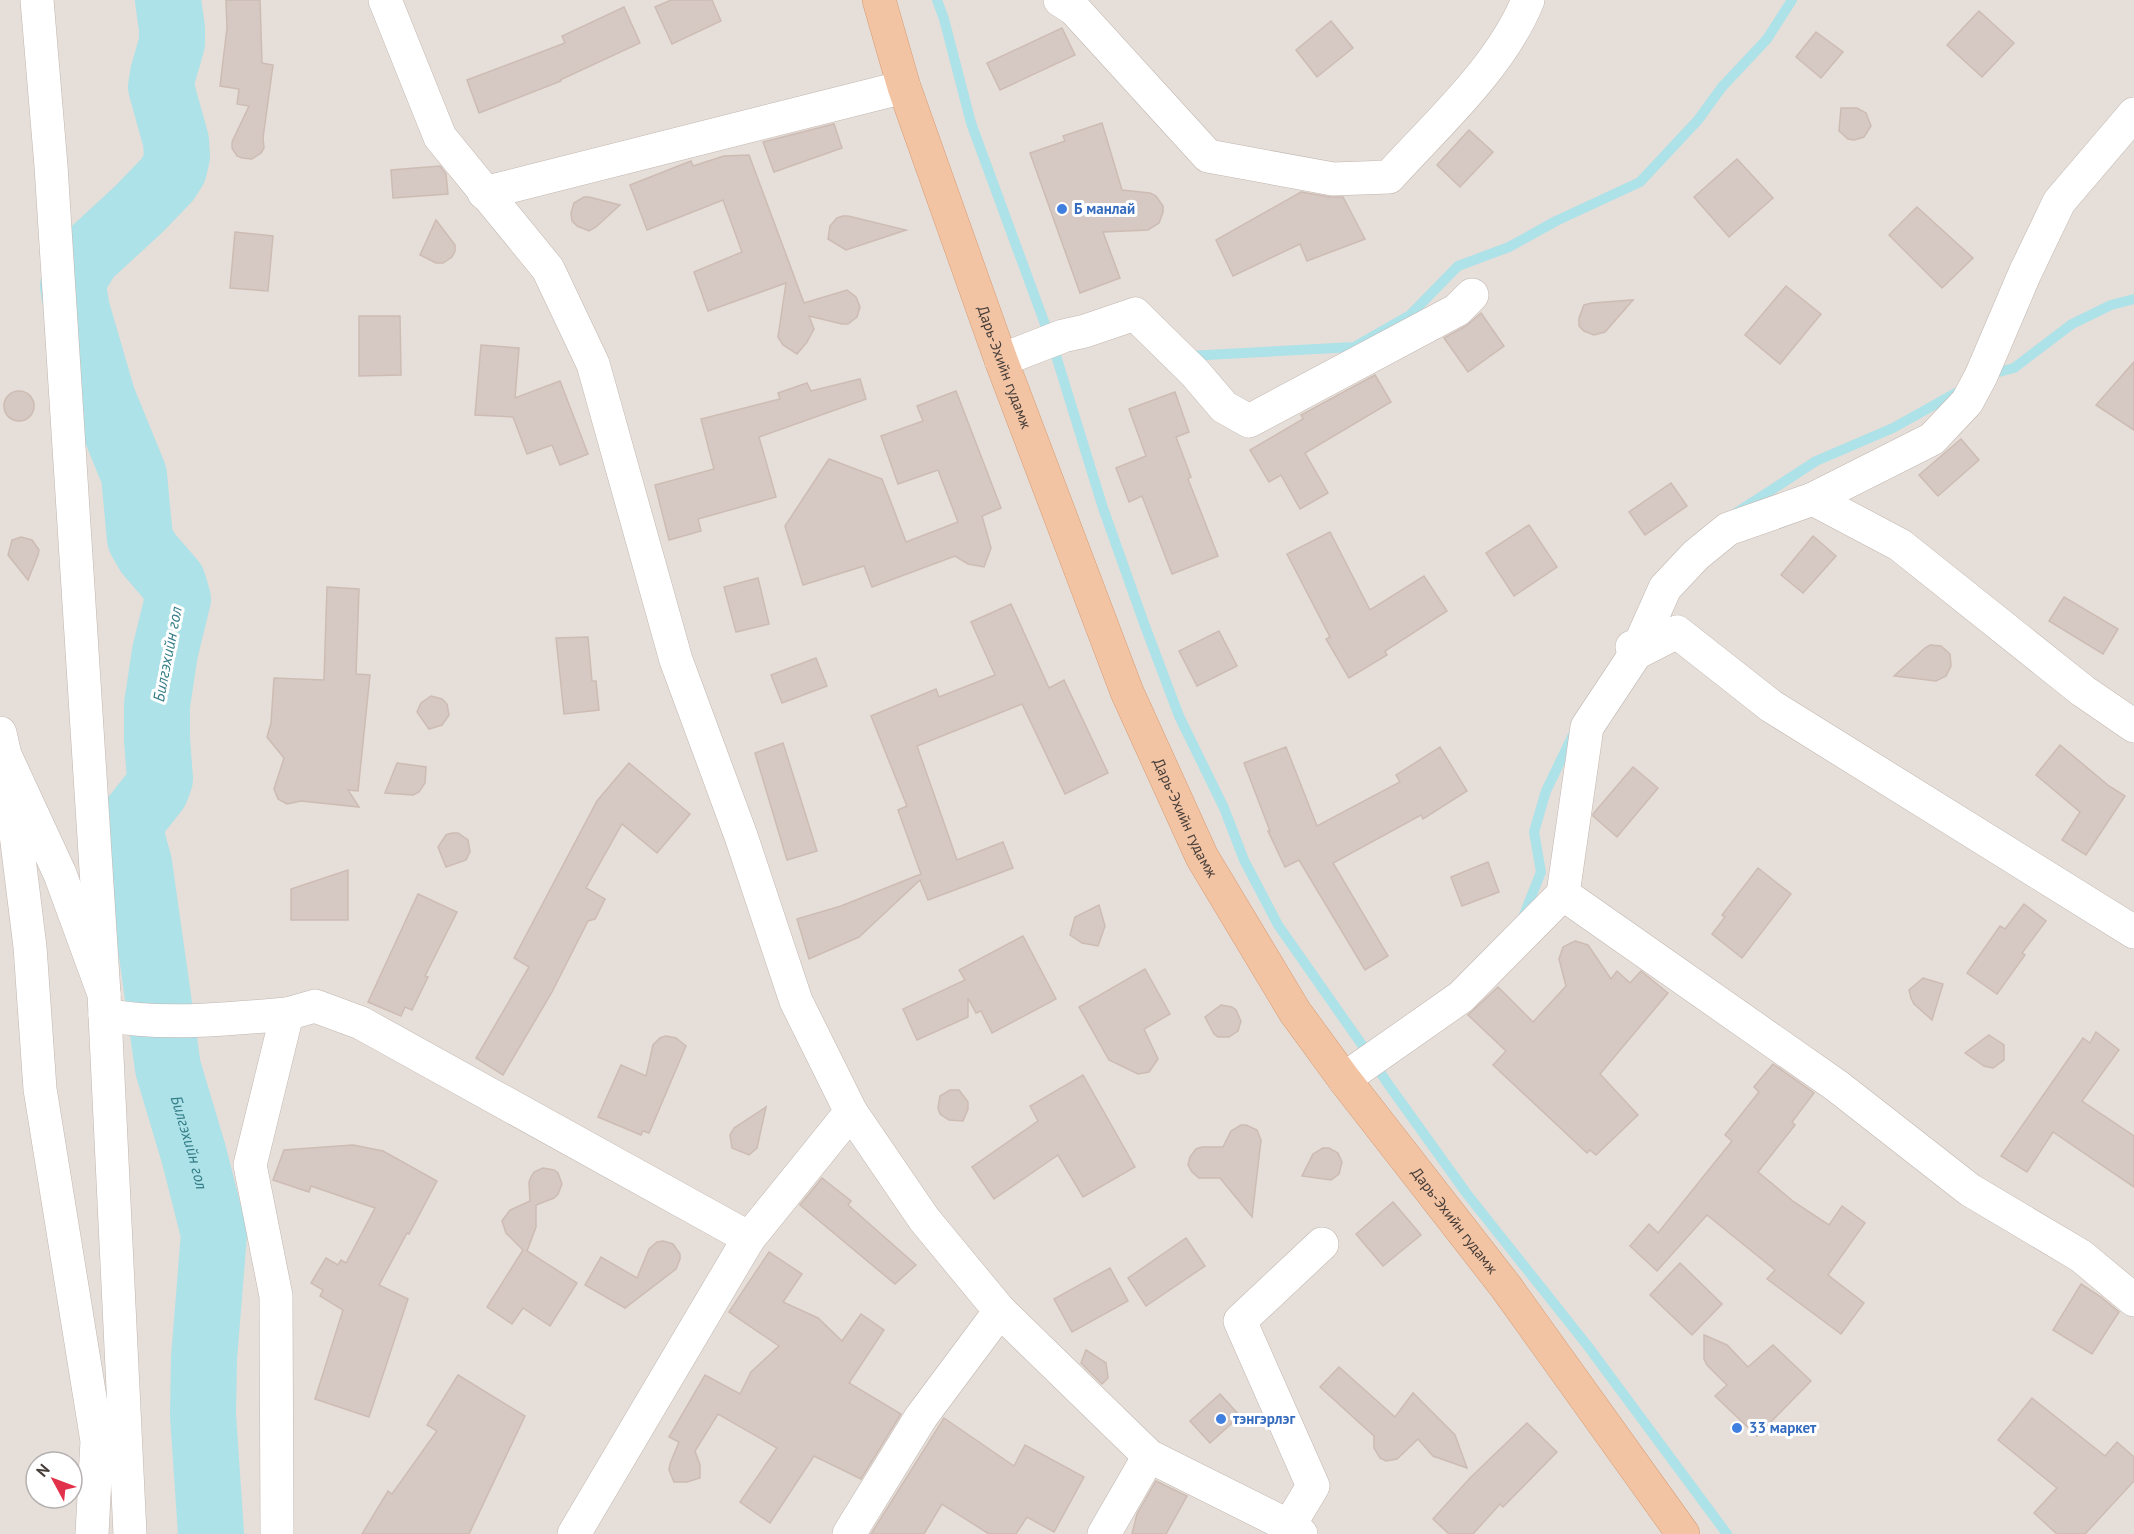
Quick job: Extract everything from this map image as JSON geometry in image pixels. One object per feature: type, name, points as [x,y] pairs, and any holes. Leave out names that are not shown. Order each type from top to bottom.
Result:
[{"type":"main road","name":"Дарь-Эхийн гудамж","points":[[879,0],[904,87],[1001,360],[1127,692],[1202,857],[1295,1012],[1344,1079],[1506,1287],[1683,1534]]},
{"type":"street","points":[[37,0],[112,1009],[130,1534]]},
{"type":"street","points":[[385,0],[440,136],[548,269],[593,364],[676,660],[741,836],[796,1001],[851,1112],[924,1219],[1000,1311],[1149,1456],[1295,1530],[1313,1486],[1240,1321],[1322,1244]]},
{"type":"street","points":[[1060,0],[1074,9],[1208,156],[1333,179],[1389,177],[1485,72],[1519,22],[1528,0]]},
{"type":"street","points":[[484,193],[904,87]]},
{"type":"street","points":[[1344,1079],[1461,998],[1563,894],[1587,727],[1665,588],[1696,555],[1728,529],[1813,499],[1932,439],[1974,389],[2059,202],[2134,114]]},
{"type":"street","points":[[1001,360],[1053,340],[1135,314],[1195,373],[1224,407],[1249,421],[1458,310],[1472,295]]},
{"type":"street","points":[[1813,499],[1900,545],[2083,691],[2134,726]]},
{"type":"street","points":[[1631,647],[1677,632],[1771,706],[2134,932]]},
{"type":"street","points":[[3,744],[60,874],[112,1009]]},
{"type":"street","points":[[3,744],[30,947],[40,1089],[97,1442],[92,1534]]},
{"type":"street","points":[[1563,894],[1836,1086],[1970,1190],[2081,1256],[2134,1300]]},
{"type":"street","points":[[112,1009],[218,1019],[287,1014],[315,1006],[361,1023],[749,1238]]},
{"type":"street","points":[[277,1534],[276,1296],[250,1165],[287,1014]]},
{"type":"street","points":[[574,1534],[749,1238],[851,1112]]},
{"type":"street","points":[[849,1534],[921,1418],[1000,1311]]},
{"type":"street","points":[[1104,1534],[1149,1456]]},
{"type":"shaded area","points":[[0,0],[2134,0],[2134,1534],[0,1534]]},
{"type":"building","points":[[226,0],[260,0],[262,63],[273,65],[263,138],[264,148],[252,159],[237,156],[232,148],[232,142],[249,106],[237,104],[239,89],[220,86],[227,28]]},
{"type":"building","points":[[671,0],[712,0],[721,21],[672,44],[655,7]]},
{"type":"building","points":[[624,7],[640,43],[561,81],[479,113],[467,80],[565,43],[562,36]]},
{"type":"building","points":[[1979,11],[2014,43],[1982,77],[1947,45]]},
{"type":"building","points":[[1331,21],[1353,48],[1317,77],[1296,50]]},
{"type":"building","points":[[1062,28],[1075,55],[1000,90],[987,63]]},
{"type":"building","points":[[1816,32],[1843,52],[1821,78],[1796,57]]},
{"type":"building","points":[[1841,108],[1857,108],[1866,113],[1871,126],[1864,137],[1848,139],[1839,131]]},
{"type":"building","points":[[1102,123],[1122,190],[1150,193],[1156,196],[1163,206],[1163,212],[1159,223],[1148,230],[1103,232],[1120,278],[1080,293],[1030,153],[1065,141],[1063,136]]},
{"type":"building","points":[[834,124],[842,148],[774,172],[763,142]]},
{"type":"building","points":[[1469,130],[1493,152],[1460,187],[1437,165]]},
{"type":"building","points":[[749,155],[804,303],[847,290],[856,297],[860,307],[857,317],[848,324],[809,316],[814,329],[797,354],[783,345],[778,337],[786,283],[708,311],[694,272],[742,252],[723,200],[647,230],[630,185],[691,161],[693,166],[724,156]]},
{"type":"building","points":[[1737,159],[1773,198],[1729,237],[1694,197]]},
{"type":"building","points":[[440,166],[446,174],[448,194],[393,198],[391,170]]},
{"type":"building","points":[[1301,192],[1343,197],[1365,239],[1307,261],[1300,244],[1233,276],[1216,240]]},
{"type":"building","points":[[584,197],[620,205],[589,231],[572,221],[571,213],[574,203]]},
{"type":"building","points":[[1917,207],[1973,258],[1942,288],[1889,235]]},
{"type":"building","points":[[843,216],[906,230],[846,250],[828,239],[830,226],[837,218]]},
{"type":"building","points":[[436,220],[455,245],[452,257],[443,263],[436,263],[420,255]]},
{"type":"building","points":[[235,232],[273,236],[268,291],[230,288]]},
{"type":"building","points":[[1786,286],[1821,314],[1780,364],[1745,335]]},
{"type":"building","points":[[1633,300],[1605,332],[1594,335],[1579,326],[1579,318],[1584,305]]},
{"type":"building","points":[[1481,313],[1504,346],[1468,372],[1444,338],[1466,326]]},
{"type":"building","points":[[359,316],[400,316],[401,375],[359,376]]},
{"type":"building","points":[[481,345],[519,348],[515,398],[560,381],[588,454],[560,465],[552,445],[527,454],[513,417],[475,415]]},
{"type":"building","points":[[2134,362],[2134,430],[2096,405]]},
{"type":"building","points":[[1375,375],[1391,402],[1305,453],[1328,493],[1300,509],[1281,475],[1269,482],[1250,450],[1303,419],[1301,415]]},
{"type":"building","points":[[860,379],[866,399],[759,437],[776,497],[698,519],[701,531],[669,540],[655,485],[714,469],[701,419],[780,399],[778,393],[807,383],[811,391]]},
{"type":"building","points":[[19,391],[30,395],[34,406],[30,417],[19,421],[8,417],[4,406],[8,395]]},
{"type":"building","points":[[956,391],[1001,508],[982,516],[991,548],[984,567],[968,564],[955,556],[872,587],[864,566],[803,585],[785,526],[829,459],[882,479],[906,542],[958,522],[938,470],[898,484],[881,436],[923,421],[917,406]]},
{"type":"building","points":[[1175,392],[1189,432],[1176,437],[1191,477],[1188,479],[1218,556],[1172,574],[1142,496],[1129,502],[1116,468],[1146,456],[1129,409]]},
{"type":"building","points":[[1961,439],[1979,460],[1938,496],[1919,475]]},
{"type":"building","points":[[1671,483],[1687,506],[1645,535],[1629,512]]},
{"type":"building","points":[[1529,525],[1557,567],[1514,596],[1486,553]]},
{"type":"building","points":[[1330,532],[1370,610],[1424,576],[1447,611],[1385,651],[1387,655],[1349,678],[1326,639],[1330,637],[1287,554]]},
{"type":"building","points":[[1813,536],[1836,556],[1803,593],[1781,575]]},
{"type":"building","points":[[21,537],[32,540],[39,550],[28,580],[8,555],[12,540]]},
{"type":"building","points":[[758,578],[769,624],[736,632],[724,587]]},
{"type":"building","points":[[327,587],[359,589],[356,674],[370,675],[358,791],[348,790],[359,807],[301,801],[287,804],[278,799],[274,789],[284,758],[267,737],[271,723],[274,678],[324,680]]},
{"type":"building","points":[[2064,597],[2118,629],[2103,654],[2049,621]]},
{"type":"building","points":[[1011,604],[1049,688],[1064,680],[1108,773],[1065,794],[1022,704],[917,746],[957,860],[1003,842],[1013,868],[928,900],[920,880],[859,937],[809,959],[797,919],[841,906],[921,874],[898,810],[907,806],[871,716],[936,689],[939,697],[995,675],[971,622]]},
{"type":"building","points":[[1219,631],[1237,666],[1197,686],[1179,651]]},
{"type":"building","points":[[588,637],[592,681],[596,681],[599,710],[564,714],[556,638]]},
{"type":"building","points":[[1930,645],[1941,646],[1950,654],[1951,666],[1946,676],[1936,681],[1894,676],[1925,648]]},
{"type":"building","points":[[816,658],[827,686],[782,703],[771,675]]},
{"type":"building","points":[[431,696],[442,699],[447,704],[449,715],[442,725],[429,729],[417,712],[421,703]]},
{"type":"building","points":[[783,743],[817,851],[787,860],[755,753]]},
{"type":"building","points":[[2060,745],[2109,786],[2125,796],[2086,855],[2062,840],[2080,812],[2036,775]]},
{"type":"building","points":[[1286,747],[1317,826],[1400,782],[1396,775],[1440,747],[1467,791],[1423,819],[1421,815],[1333,863],[1388,956],[1365,970],[1299,860],[1285,867],[1268,831],[1270,831],[1244,763]]},
{"type":"building","points":[[397,763],[426,767],[425,783],[419,792],[413,795],[385,793]]},
{"type":"building","points":[[629,763],[690,814],[657,853],[622,824],[586,888],[605,899],[595,919],[588,921],[552,992],[503,1075],[476,1058],[529,967],[514,958],[597,801]]},
{"type":"building","points":[[1633,767],[1658,788],[1617,837],[1593,814]]},
{"type":"building","points":[[458,833],[468,840],[470,852],[466,860],[446,867],[438,847],[446,835]]},
{"type":"building","points":[[1488,862],[1499,892],[1462,906],[1451,877]]},
{"type":"building","points":[[1758,868],[1791,894],[1742,958],[1712,934],[1725,917],[1722,915]]},
{"type":"building","points":[[348,870],[348,920],[291,920],[291,889]]},
{"type":"building","points":[[418,894],[457,912],[425,976],[428,977],[412,1010],[405,1007],[401,1016],[368,1002]]},
{"type":"building","points":[[2024,904],[2046,921],[2022,953],[2025,955],[1997,994],[1967,973],[2000,926],[2005,929]]},
{"type":"building","points":[[1099,905],[1105,926],[1098,946],[1082,943],[1070,935],[1075,917]]},
{"type":"building","points":[[1023,936],[1056,999],[992,1033],[981,1011],[976,1013],[968,998],[968,1017],[917,1040],[903,1009],[965,980],[959,970]]},
{"type":"building","points":[[1575,941],[1588,945],[1611,979],[1617,971],[1630,983],[1641,971],[1668,993],[1600,1074],[1638,1115],[1596,1155],[1590,1150],[1587,1153],[1493,1065],[1506,1051],[1468,1015],[1498,987],[1533,1022],[1566,986],[1559,959],[1563,947]]},
{"type":"building","points":[[1145,969],[1170,1014],[1144,1029],[1158,1059],[1149,1072],[1138,1074],[1109,1060],[1079,1007]]},
{"type":"building","points":[[1923,978],[1943,984],[1932,1020],[1914,1004],[1909,990]]},
{"type":"building","points":[[1221,1005],[1236,1010],[1241,1021],[1238,1031],[1229,1037],[1218,1037],[1214,1034],[1205,1017]]},
{"type":"building","points":[[2096,1032],[2119,1050],[2082,1101],[2134,1136],[2134,1187],[2053,1132],[2027,1172],[2001,1156],[2083,1038],[2090,1043]]},
{"type":"building","points":[[1989,1035],[2004,1045],[2004,1060],[1993,1068],[1984,1066],[1965,1053]]},
{"type":"building","points":[[666,1036],[676,1038],[686,1046],[649,1133],[643,1131],[641,1135],[598,1117],[621,1065],[646,1076],[653,1045]]},
{"type":"building","points":[[1773,1064],[1814,1093],[1792,1122],[1795,1125],[1758,1172],[1794,1202],[1829,1225],[1842,1206],[1865,1223],[1828,1275],[1864,1303],[1841,1334],[1767,1279],[1775,1270],[1707,1215],[1657,1271],[1630,1246],[1649,1224],[1658,1233],[1732,1141],[1725,1135],[1759,1092],[1754,1087]]},
{"type":"building","points":[[1083,1075],[1135,1167],[1083,1197],[1058,1155],[994,1199],[972,1167],[1038,1121],[1030,1106]]},
{"type":"building","points":[[950,1090],[959,1090],[968,1102],[963,1121],[949,1120],[940,1114],[938,1108],[940,1096]]},
{"type":"building","points":[[766,1107],[757,1148],[749,1155],[732,1148],[730,1135],[734,1128]]},
{"type":"building","points":[[1241,1125],[1257,1130],[1261,1140],[1252,1217],[1220,1178],[1199,1178],[1188,1165],[1196,1149],[1223,1147],[1231,1131]]},
{"type":"building","points":[[353,1145],[383,1151],[437,1181],[379,1285],[408,1299],[369,1417],[315,1399],[343,1310],[320,1296],[323,1290],[311,1283],[326,1258],[338,1265],[341,1260],[346,1263],[375,1208],[311,1186],[309,1192],[273,1180],[284,1150]]},
{"type":"building","points":[[1323,1148],[1329,1148],[1338,1153],[1342,1162],[1339,1174],[1331,1180],[1302,1176],[1313,1154]]},
{"type":"building","points":[[543,1168],[558,1173],[562,1184],[554,1198],[536,1205],[536,1227],[527,1251],[577,1283],[550,1326],[523,1308],[512,1324],[487,1307],[523,1250],[506,1233],[502,1221],[510,1210],[530,1201],[529,1182],[534,1172]]},
{"type":"building","points":[[822,1178],[851,1201],[848,1205],[916,1265],[895,1284],[800,1205]]},
{"type":"building","points":[[1393,1202],[1421,1235],[1383,1266],[1356,1234]]},
{"type":"building","points":[[1186,1238],[1205,1266],[1146,1306],[1128,1278]]},
{"type":"building","points":[[657,1242],[673,1244],[680,1254],[676,1269],[625,1308],[585,1285],[601,1257],[637,1278],[649,1249]]},
{"type":"building","points":[[769,1252],[802,1274],[783,1302],[818,1318],[842,1341],[861,1314],[884,1330],[849,1383],[901,1414],[861,1479],[814,1456],[770,1523],[740,1502],[777,1448],[718,1414],[695,1451],[700,1465],[700,1478],[687,1482],[674,1482],[669,1470],[679,1442],[669,1437],[705,1375],[740,1394],[751,1372],[779,1346],[729,1312]]},
{"type":"building","points":[[1680,1263],[1722,1304],[1692,1335],[1650,1295]]},
{"type":"building","points":[[1110,1268],[1128,1301],[1072,1332],[1054,1299]]},
{"type":"building","points":[[2081,1284],[2119,1312],[2092,1354],[2053,1330]]},
{"type":"building","points":[[1704,1335],[1727,1345],[1748,1367],[1773,1345],[1811,1381],[1757,1436],[1715,1396],[1727,1385],[1704,1359]]},
{"type":"building","points":[[1086,1350],[1106,1363],[1108,1378],[1102,1384],[1081,1363]]},
{"type":"building","points":[[1339,1367],[1395,1417],[1413,1393],[1455,1435],[1467,1468],[1433,1456],[1418,1439],[1397,1459],[1386,1461],[1380,1458],[1374,1448],[1374,1436],[1320,1387]]},
{"type":"building","points":[[458,1375],[525,1416],[469,1534],[362,1534],[388,1491],[392,1494],[437,1431],[427,1425]]},
{"type":"building","points":[[1220,1394],[1240,1416],[1210,1443],[1190,1421]]},
{"type":"building","points":[[2032,1398],[2105,1456],[2117,1442],[2134,1457],[2134,1481],[2085,1534],[2057,1534],[2034,1513],[2057,1488],[1998,1440]]},
{"type":"building","points":[[944,1418],[1014,1466],[1025,1445],[1084,1477],[1054,1532],[1027,1517],[1016,1534],[989,1534],[942,1504],[924,1534],[871,1534]]},
{"type":"building","points":[[1527,1423],[1557,1452],[1503,1507],[1500,1504],[1473,1534],[1449,1534],[1433,1519],[1470,1478]]},
{"type":"building","points":[[1156,1481],[1187,1496],[1166,1534],[1132,1534],[1137,1514]]},
{"type":"waterway","name":"Билгэхийн гол","points":[[168,0],[172,43],[161,87],[176,141],[177,156],[174,169],[167,180],[139,209],[88,256],[75,277],[73,286],[77,310],[103,399],[134,475],[140,539],[148,553],[173,582],[178,599],[165,652],[157,705],[160,779],[156,790],[133,819],[131,826],[139,863],[168,1068],[194,1155],[214,1234],[204,1358],[203,1415],[211,1534]]},
{"type":"waterway","points":[[937,0],[971,123],[1053,346],[1103,508],[1145,626],[1179,716],[1224,808],[1244,860],[1278,925],[1388,1084],[1467,1194],[1587,1345],[1727,1534]]},
{"type":"waterway","points":[[1188,356],[1354,347],[1410,315],[1458,266],[1509,247],[1556,221],[1640,182],[1698,120],[1722,87],[1767,39],[1792,0]]},
{"type":"waterway","points":[[1987,375],[2014,368],[2072,324],[2111,305],[2134,299]]},
{"type":"waterway","points":[[1736,513],[1816,461],[1893,428],[1961,390]]},
{"type":"waterway","points":[[1522,920],[1541,872],[1534,832],[1546,791],[1573,735]]},
{"type":"place","name":"Б манлай","points":[[1062,209]]},
{"type":"place","name":"тэнгэрлэг","points":[[1221,1419]]},
{"type":"place","name":"33 маркет","points":[[1737,1428]]}]
